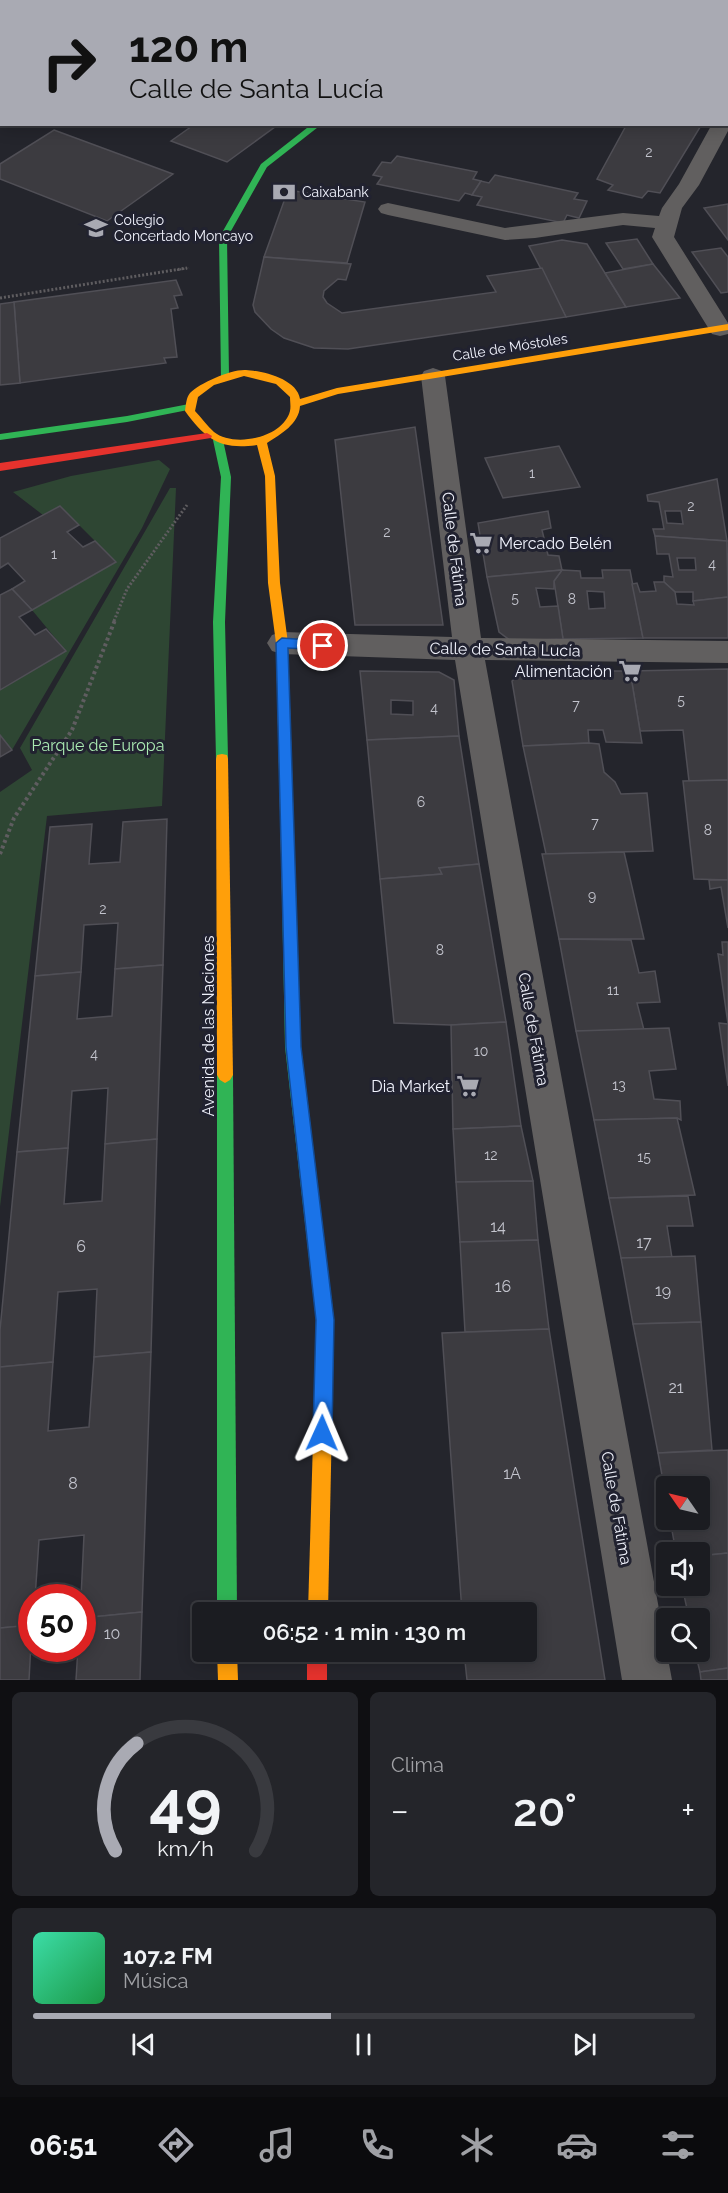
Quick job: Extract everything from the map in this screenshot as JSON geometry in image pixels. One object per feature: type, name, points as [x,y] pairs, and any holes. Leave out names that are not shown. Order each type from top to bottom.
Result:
[{"type":"main road","points":[[224,376],[223,238],[264,166],[315,126]]},
{"type":"main road","name":"Calle de Móstoles","points":[[298,402],[337,391],[724,328]]},
{"type":"main road","points":[[4,470],[212,438],[247,443],[261,441],[278,434],[290,425],[297,414],[298,402],[292,390],[263,374],[244,373],[224,376],[201,388],[195,394],[189,407],[190,418],[196,428],[212,438]]},
{"type":"main road","points":[[0,437],[127,419],[189,407]]},
{"type":"main road","name":"Avenida de las Naciones","points":[[212,438],[222,455],[226,477],[219,622],[224,832],[227,1602]]},
{"type":"main road","points":[[261,441],[270,476],[274,583],[282,643],[293,1047],[325,1320],[318,1602]]},
{"type":"main road","points":[[227,1662],[228,1680]]},
{"type":"main road","points":[[317,1662],[317,1680]]},
{"type":"street","points":[[721,126],[689,185],[672,208],[663,237],[724,328]]},
{"type":"street","points":[[388,209],[505,234],[536,232],[623,219],[666,223]]},
{"type":"street","name":"Calle de Fátima","points":[[433,375],[468,649],[647,1680]]},
{"type":"street","name":"Calle de Santa Lucía","points":[[282,643],[468,649],[728,652]]},
{"type":"path","points":[[0,298],[194,267]]},
{"type":"path","points":[[0,854],[14,818],[72,730],[128,589],[222,455]]},
{"type":"green space","points":[[159,460],[170,469],[142,528],[12,750],[0,735],[0,690],[66,651],[32,610],[116,562],[60,506],[43,515],[13,492],[71,476]]},
{"type":"green space","name":"Parque de Europa","points":[[170,488],[176,488],[162,806],[47,816],[0,1207],[0,792],[32,770],[20,748]]},
{"type":"building","points":[[192,126],[276,126],[227,162],[171,141]]},
{"type":"building","points":[[626,126],[701,126],[660,193],[648,191],[642,198],[608,190],[613,185],[597,179]]},
{"type":"building","points":[[54,130],[173,174],[107,221],[0,179],[0,164]]},
{"type":"building","points":[[397,156],[477,172],[473,179],[481,181],[472,195],[465,193],[459,201],[377,184],[382,177],[373,175],[382,162],[391,163]]},
{"type":"building","points":[[495,175],[578,193],[574,199],[587,201],[579,218],[567,215],[563,223],[477,205],[482,197],[472,195],[481,181],[489,183]]},
{"type":"building","points":[[288,190],[365,202],[347,263],[264,257]]},
{"type":"building","points":[[728,204],[728,240],[704,208]]},
{"type":"building","points":[[637,239],[653,264],[623,269],[606,243]]},
{"type":"building","points":[[562,240],[587,244],[626,307],[566,317],[529,246]]},
{"type":"building","points":[[721,248],[728,257],[728,292],[721,293],[692,252]]},
{"type":"building","points":[[264,257],[351,264],[346,280],[338,279],[324,291],[323,297],[327,303],[342,313],[496,292],[487,276],[542,268],[566,317],[348,349],[314,348],[284,338],[271,329],[255,312],[253,305]]},
{"type":"building","points":[[653,264],[680,298],[626,307],[605,273]]},
{"type":"building","points":[[176,280],[182,295],[174,296],[178,308],[171,309],[177,357],[164,358],[166,363],[20,383],[14,302]]},
{"type":"building","points":[[14,302],[20,383],[0,385],[0,304]]},
{"type":"building","points":[[415,427],[443,625],[355,625],[335,440]]},
{"type":"building","points":[[559,446],[580,487],[503,498],[485,458]]},
{"type":"building","points":[[717,479],[727,541],[655,536],[653,529],[664,529],[659,502],[648,501],[647,495]],"holes":[[[665,511],[681,511],[683,524],[667,523]]]},
{"type":"building","points":[[60,506],[79,525],[67,532],[83,547],[95,541],[116,562],[32,610],[12,589],[25,581],[8,563],[0,568],[0,538]]},
{"type":"building","points":[[548,511],[551,528],[542,530],[548,555],[559,556],[562,570],[487,577],[478,523]],"holes":[[[536,538],[536,550],[520,550],[520,540]]]},
{"type":"building","points":[[655,536],[727,541],[728,597],[693,601],[693,592],[675,592],[664,582],[664,576],[673,577],[669,554],[657,554]],"holes":[[[677,558],[695,558],[696,570],[679,570]]]},
{"type":"building","points":[[562,570],[580,571],[581,578],[603,578],[602,570],[630,570],[643,638],[563,639],[554,581]],"holes":[[[587,591],[604,592],[605,608],[589,609]]]},
{"type":"building","points":[[562,570],[554,581],[554,589],[536,588],[540,607],[558,606],[563,639],[511,641],[499,632],[487,577]]},
{"type":"building","points":[[654,582],[664,582],[675,592],[677,604],[694,605],[693,601],[728,597],[728,638],[643,638],[632,584],[637,583],[640,592],[656,591]]},
{"type":"building","points":[[12,589],[32,610],[19,617],[35,635],[46,629],[66,651],[0,690],[0,595]]},
{"type":"building","points":[[728,669],[728,780],[689,781],[683,730],[640,731],[630,671]]},
{"type":"building","points":[[360,671],[439,672],[454,680],[459,736],[367,740]],"holes":[[[391,700],[413,701],[413,715],[391,714]]]},
{"type":"building","points":[[525,671],[630,671],[642,743],[606,742],[603,730],[588,730],[589,743],[523,746],[512,681]]},
{"type":"building","points":[[0,735],[12,750],[0,757]]},
{"type":"building","points":[[459,736],[479,864],[439,868],[442,874],[380,879],[367,740]]},
{"type":"building","points":[[599,744],[604,772],[615,782],[621,794],[647,793],[653,851],[546,854],[523,746]]},
{"type":"building","points":[[728,780],[728,880],[694,879],[683,781]]},
{"type":"building","points":[[167,819],[163,965],[115,969],[118,923],[84,925],[81,972],[35,976],[50,827],[92,824],[89,864],[120,862],[123,822]]},
{"type":"building","points":[[624,852],[644,939],[559,939],[542,854]]},
{"type":"building","points":[[479,864],[506,1022],[451,1025],[394,1023],[380,879],[442,874],[439,868]]},
{"type":"building","points":[[709,880],[728,880],[728,928],[721,887],[710,889]]},
{"type":"building","points":[[559,939],[631,940],[639,973],[655,971],[660,1002],[637,1003],[644,1030],[576,1031]]},
{"type":"building","points":[[722,942],[728,942],[728,1024],[718,954],[723,955]]},
{"type":"building","points":[[163,965],[157,1139],[105,1144],[108,1088],[72,1091],[68,1148],[17,1152],[35,976],[81,972],[77,1019],[112,1016],[115,969]]},
{"type":"building","points":[[506,1022],[521,1126],[453,1129],[451,1025]]},
{"type":"building","points":[[719,1023],[728,1024],[728,1086]]},
{"type":"building","points":[[669,1028],[676,1069],[649,1071],[654,1099],[680,1101],[681,1120],[677,1118],[594,1120],[576,1031]]},
{"type":"building","points":[[677,1118],[695,1195],[609,1198],[594,1120]]},
{"type":"building","points":[[521,1126],[533,1181],[456,1182],[453,1129]]},
{"type":"building","points":[[157,1139],[151,1352],[94,1357],[97,1289],[58,1292],[53,1362],[0,1367],[0,1330],[17,1152],[68,1148],[64,1204],[102,1201],[105,1144]]},
{"type":"building","points":[[533,1181],[538,1240],[460,1242],[456,1182]]},
{"type":"building","points":[[688,1196],[693,1226],[667,1226],[672,1258],[621,1258],[609,1198]]},
{"type":"building","points":[[538,1240],[549,1329],[465,1332],[460,1242]]},
{"type":"building","points":[[695,1256],[701,1322],[633,1324],[621,1258]]},
{"type":"building","points":[[701,1322],[712,1450],[658,1453],[633,1324]]},
{"type":"building","points":[[549,1329],[605,1680],[467,1680],[465,1662],[537,1662],[537,1602],[461,1602],[442,1333]]},
{"type":"building","points":[[151,1352],[142,1612],[96,1617],[96,1584],[82,1584],[84,1535],[39,1540],[36,1584],[18,1584],[18,1626],[0,1628],[0,1367],[53,1362],[48,1431],[89,1427],[94,1357]]},
{"type":"building","points":[[728,1450],[728,1553],[710,1555],[710,1542],[674,1542],[672,1530],[710,1530],[710,1476],[662,1476],[658,1453]]},
{"type":"building","points":[[728,1553],[728,1668],[700,1672],[698,1662],[710,1662],[710,1608],[687,1608],[684,1596],[710,1596],[710,1555]]},
{"type":"building","points":[[142,1612],[140,1680],[76,1680],[77,1662],[96,1662],[96,1617]]},
{"type":"building","points":[[18,1626],[18,1662],[30,1662],[29,1680],[0,1680],[0,1628]]},
{"type":"building","points":[[728,1668],[728,1680],[701,1680],[700,1672]]},
{"type":"traffic: fast","points":[[224,376],[223,238],[264,166],[315,126]]},
{"type":"traffic: fast","points":[[0,437],[127,419],[189,407]]},
{"type":"traffic: fast","points":[[218,440],[226,477],[219,622],[222,759]]},
{"type":"traffic: fast","points":[[289,896],[293,1047],[325,1320],[324,1372]]},
{"type":"traffic: fast","points":[[225,1075],[227,1602]]},
{"type":"traffic: slow","points":[[298,403],[337,391],[728,327]]},
{"type":"traffic: slow","points":[[244,373],[280,381],[295,396],[295,413],[282,430],[261,441],[236,444],[211,436],[190,411],[193,396],[210,383],[244,373]]},
{"type":"traffic: slow","points":[[261,441],[270,476],[274,583],[282,643],[289,896]]},
{"type":"traffic: slow","points":[[222,759],[225,1075]]},
{"type":"traffic: slow","points":[[318,1602],[324,1372]]},
{"type":"traffic: slow","points":[[227,1662],[228,1680]]},
{"type":"traffic: jam","points":[[0,467],[207,436]]},
{"type":"traffic: jam","points":[[317,1662],[317,1680]]},
{"type":"place","name":"Caixabank","points":[[284,192]]},
{"type":"place","name":"Colegio Concertado Moncayo","points":[[96,228]]},
{"type":"place","name":"Mercado Belén","points":[[481,543]]},
{"type":"place","name":"Alimentación","points":[[630,671]]},
{"type":"place","name":"Dia Market","points":[[468,1086]]},
{"type":"route","points":[[322,1433],[325,1320],[293,1047],[282,643],[323,646]]}]
